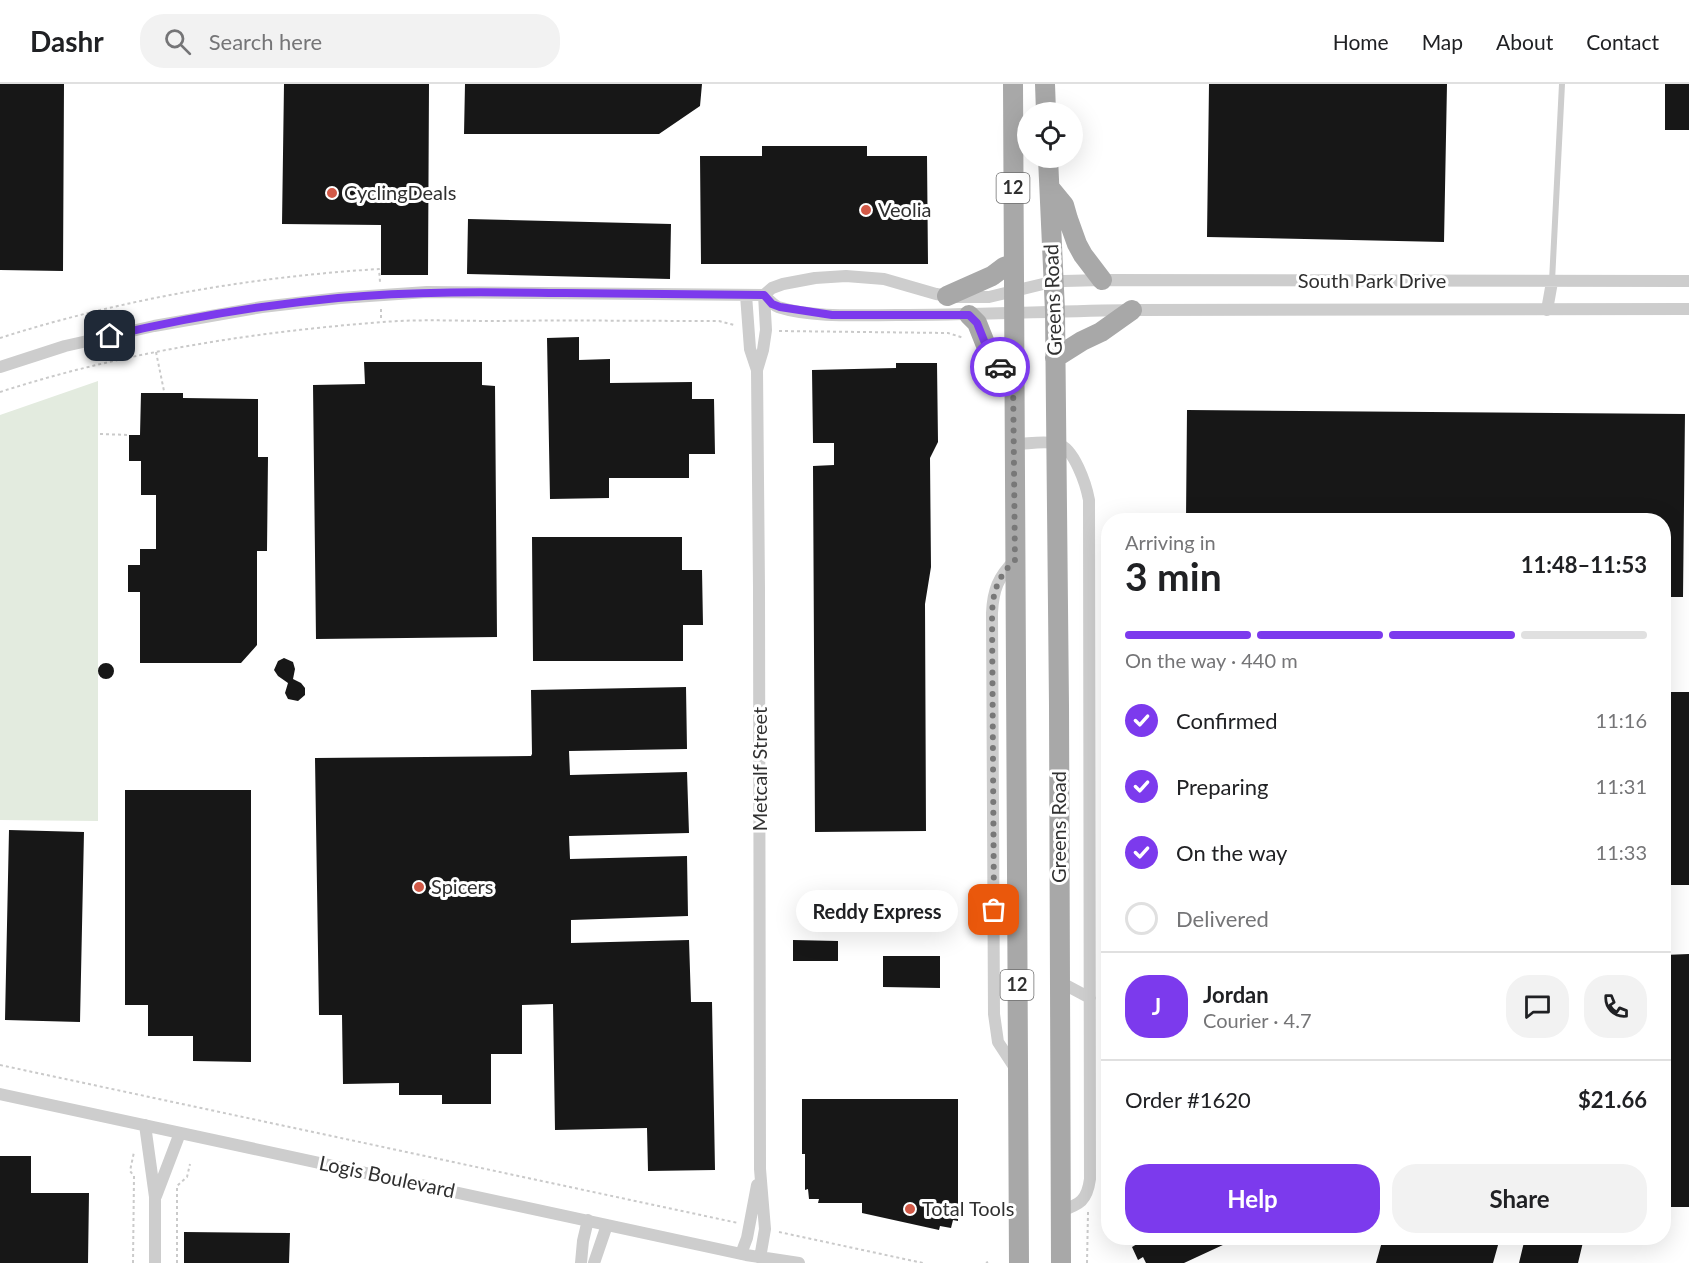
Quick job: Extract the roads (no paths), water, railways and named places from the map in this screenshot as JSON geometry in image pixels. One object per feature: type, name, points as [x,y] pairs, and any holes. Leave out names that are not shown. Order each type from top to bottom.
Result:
[{"type":"main road","name":"Greens Road","points":[[1013,84],[1019,1263]]},
{"type":"main road","points":[[1045,84],[1046,102]]},
{"type":"main road","name":"Greens Road","points":[[1049,168],[1055,311],[1062,1262]]},
{"type":"main road","points":[[1050,188],[1064,205],[1083,255],[1102,280]]},
{"type":"main road","points":[[947,296],[1013,264]]},
{"type":"main road","points":[[1055,358],[1101,332],[1132,310]]},
{"type":"main road","points":[[969,315],[977,323],[993,363],[1013,376]]},
{"type":"street","name":"South Park Drive","points":[[1689,281],[1102,280],[1054,282],[989,297],[947,296],[884,279],[846,276],[815,278],[783,284],[772,288],[764,295],[772,304],[780,307],[824,314],[969,315],[1132,310],[1689,309]]},
{"type":"street","points":[[1547,310],[1552,282]]},
{"type":"street","points":[[0,367],[65,346],[154,326],[262,307],[340,298],[460,292],[764,295]]},
{"type":"street","name":"Metcalf Street","points":[[746,295],[750,349],[757,370]]},
{"type":"street","name":"Metcalf Street","points":[[760,1258],[765,1229],[760,1169],[757,370],[766,330],[764,295]]},
{"type":"street","points":[[1015,444],[1055,443]]},
{"type":"street","name":"Greens Road","points":[[1055,443],[1068,450],[1087,486],[1089,500],[1090,1179],[1086,1197],[1079,1204],[1061,1211]]},
{"type":"street","points":[[1060,982],[1090,998]]},
{"type":"street","name":"Logis Boulevard","points":[[0,1094],[778,1262],[799,1263]]},
{"type":"street","points":[[145,1125],[155,1197],[155,1263]]},
{"type":"street","points":[[155,1197],[180,1133]]},
{"type":"street","name":"Metcalf Street","points":[[741,1254],[747,1238],[760,1169]]},
{"type":"street","points":[[581,1263],[588,1220]]},
{"type":"street","points":[[594,1263],[608,1225]]},
{"type":"lane","points":[[1552,282],[1562,84]]},
{"type":"place","name":"CyclingDeals","points":[[332,193]]},
{"type":"place","name":"Veolia","points":[[866,210]]},
{"type":"place","name":"Spicers","points":[[419,887]]},
{"type":"place","name":"Reddy Express","points":[[994,910]]},
{"type":"place","name":"Total Tools","points":[[910,1209]]}]
